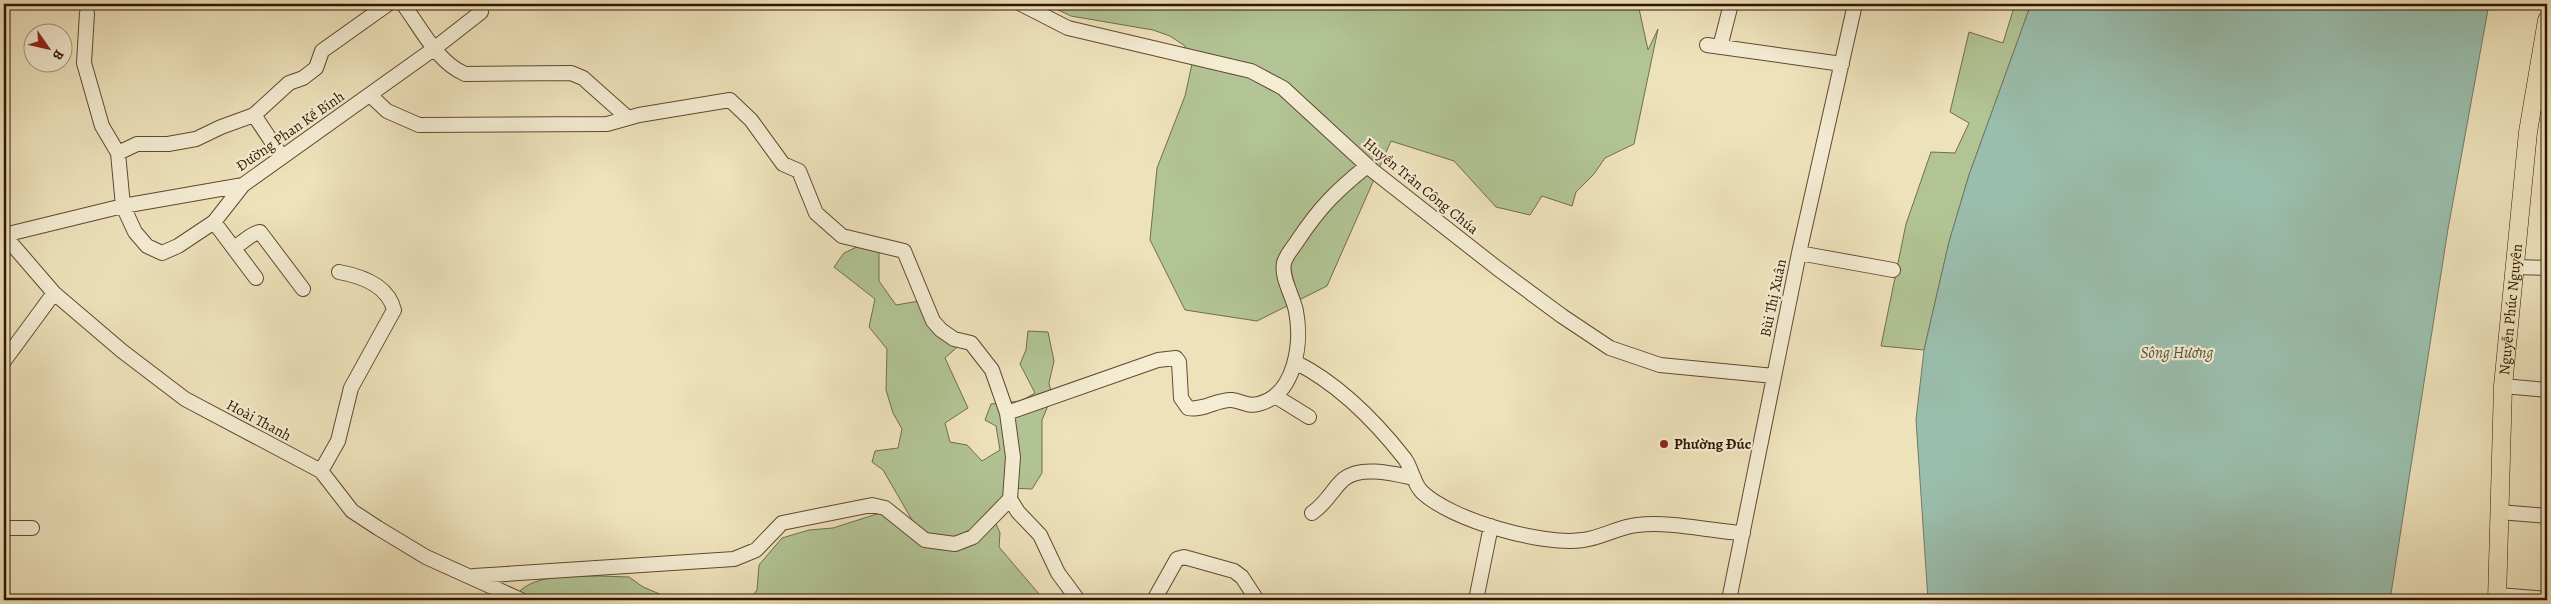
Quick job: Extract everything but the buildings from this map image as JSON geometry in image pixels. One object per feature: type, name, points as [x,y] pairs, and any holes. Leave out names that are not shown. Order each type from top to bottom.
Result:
[{"type":"main road","name":"Nguyễn Phúc Nguyên","points":[[2497,598],[2503,386],[2514,267],[2541,87],[2547,20]]},
{"type":"street","points":[[118,153],[137,144],[168,144],[196,139],[221,127],[254,115],[288,83],[303,78],[316,68],[322,51],[388,4]]},
{"type":"street","points":[[403,4],[443,61],[453,69],[465,74],[571,73],[583,78],[628,118]]},
{"type":"street","name":"Huyền Trân Công Chúa","points":[[1021,4],[1068,28],[1251,71],[1283,88],[1367,166],[1497,268],[1562,316],[1610,348],[1660,365],[1774,376]]},
{"type":"street","points":[[1732,4],[1713,46],[1842,64]]},
{"type":"street","name":"Bùi Thị Xuân","points":[[1729,600],[1799,253],[1855,4]]},
{"type":"street","name":"Đường Phan Kế Bính","points":[[4,235],[123,206],[243,185],[435,48],[480,12]]},
{"type":"street","points":[[87,13],[84,63],[102,126],[118,153],[123,206],[134,232],[147,246],[162,253],[178,246],[214,222],[243,185]]},
{"type":"street","points":[[370,95],[387,111],[419,125],[607,124],[628,118],[730,100],[751,120],[782,164],[799,171],[816,213],[842,236],[904,251],[933,321],[941,330],[954,339],[971,343],[992,370],[1008,413],[1013,457],[1010,499],[1018,512],[1040,536],[1058,574],[1078,600]]},
{"type":"street","points":[[254,115],[282,157]]},
{"type":"street","points":[[1008,413],[1158,360],[1173,358],[1179,362],[1181,398],[1188,408],[1199,409],[1232,400],[1252,405],[1268,401],[1275,396],[1287,380],[1295,362],[1299,345],[1296,310],[1284,274],[1285,260],[1318,210],[1334,193],[1367,166]]},
{"type":"street","points":[[214,222],[256,278]]},
{"type":"street","points":[[234,247],[255,232],[260,232],[304,289]]},
{"type":"street","name":"Hoài Thanh","points":[[4,235],[54,293],[122,351],[185,399],[320,471],[352,510],[426,557],[462,575],[472,576],[521,600]]},
{"type":"street","points":[[1799,253],[1894,270]]},
{"type":"street","points":[[2514,267],[2547,268]]},
{"type":"street","points":[[320,471],[338,440],[351,388],[394,310],[387,296],[366,278],[339,272]]},
{"type":"street","points":[[4,360],[54,293]]},
{"type":"street","points":[[1295,362],[1330,384],[1372,422],[1406,461],[1417,487],[1430,498],[1468,520],[1554,541],[1591,539],[1623,527],[1638,524],[1664,524],[1742,533]]},
{"type":"street","points":[[2503,386],[2547,390]]},
{"type":"street","points":[[1275,396],[1309,417]]},
{"type":"street","points":[[1312,513],[1324,504],[1343,480],[1354,474],[1381,471],[1414,478]]},
{"type":"street","points":[[472,576],[734,560],[756,550],[782,524],[872,505],[885,508],[925,540],[955,544],[973,537],[1010,499]]},
{"type":"street","points":[[2499,512],[2547,516]]},
{"type":"street","points":[[1476,600],[1491,526]]},
{"type":"street","points":[[4,528],[32,528]]},
{"type":"street","points":[[1154,600],[1177,559],[1184,557],[1234,571],[1242,577],[1257,600]]},
{"type":"street","points":[[2497,598],[2547,599]]},
{"type":"shaded area","points":[[1046,4],[1638,4],[1648,50],[1658,29],[1634,144],[1605,158],[1594,174],[1576,192],[1572,206],[1542,196],[1530,215],[1496,207],[1454,161],[1391,141],[1327,286],[1257,321],[1185,310],[1150,240],[1157,168],[1185,96],[1192,64],[1185,46],[1170,36],[1153,30],[1071,16]]},
{"type":"shaded area","points":[[2015,4],[2031,4],[1969,175],[1949,242],[1924,350],[1881,346],[1906,224],[1931,152],[1955,153],[1969,123],[1950,112],[1969,32],[2003,43]]},
{"type":"shaded area","points":[[861,245],[879,252],[879,281],[896,305],[919,301],[929,326],[965,340],[945,358],[968,408],[945,423],[950,442],[967,445],[982,461],[1000,450],[996,426],[985,420],[991,404],[1021,401],[1035,393],[1020,364],[1026,350],[1028,331],[1048,332],[1054,361],[1049,383],[1052,396],[1042,420],[1042,473],[1032,489],[1010,488],[990,510],[1000,533],[999,547],[1039,594],[1037,600],[749,600],[757,590],[759,565],[782,538],[809,530],[833,528],[880,513],[909,535],[915,525],[883,470],[872,462],[875,451],[898,448],[902,429],[893,413],[886,390],[887,349],[869,327],[875,299],[834,267],[844,253]]},
{"type":"shaded area","points":[[600,576],[629,577],[643,587],[674,600],[512,600],[520,591],[540,580]]},
{"type":"water","name":"Sông Hương","points":[[2031,4],[2489,4],[2448,229],[2390,600],[1928,600],[1916,420],[1924,350],[1949,242],[1969,175]]},
{"type":"place","name":"Phường Đúc","points":[[1664,444]]}]
